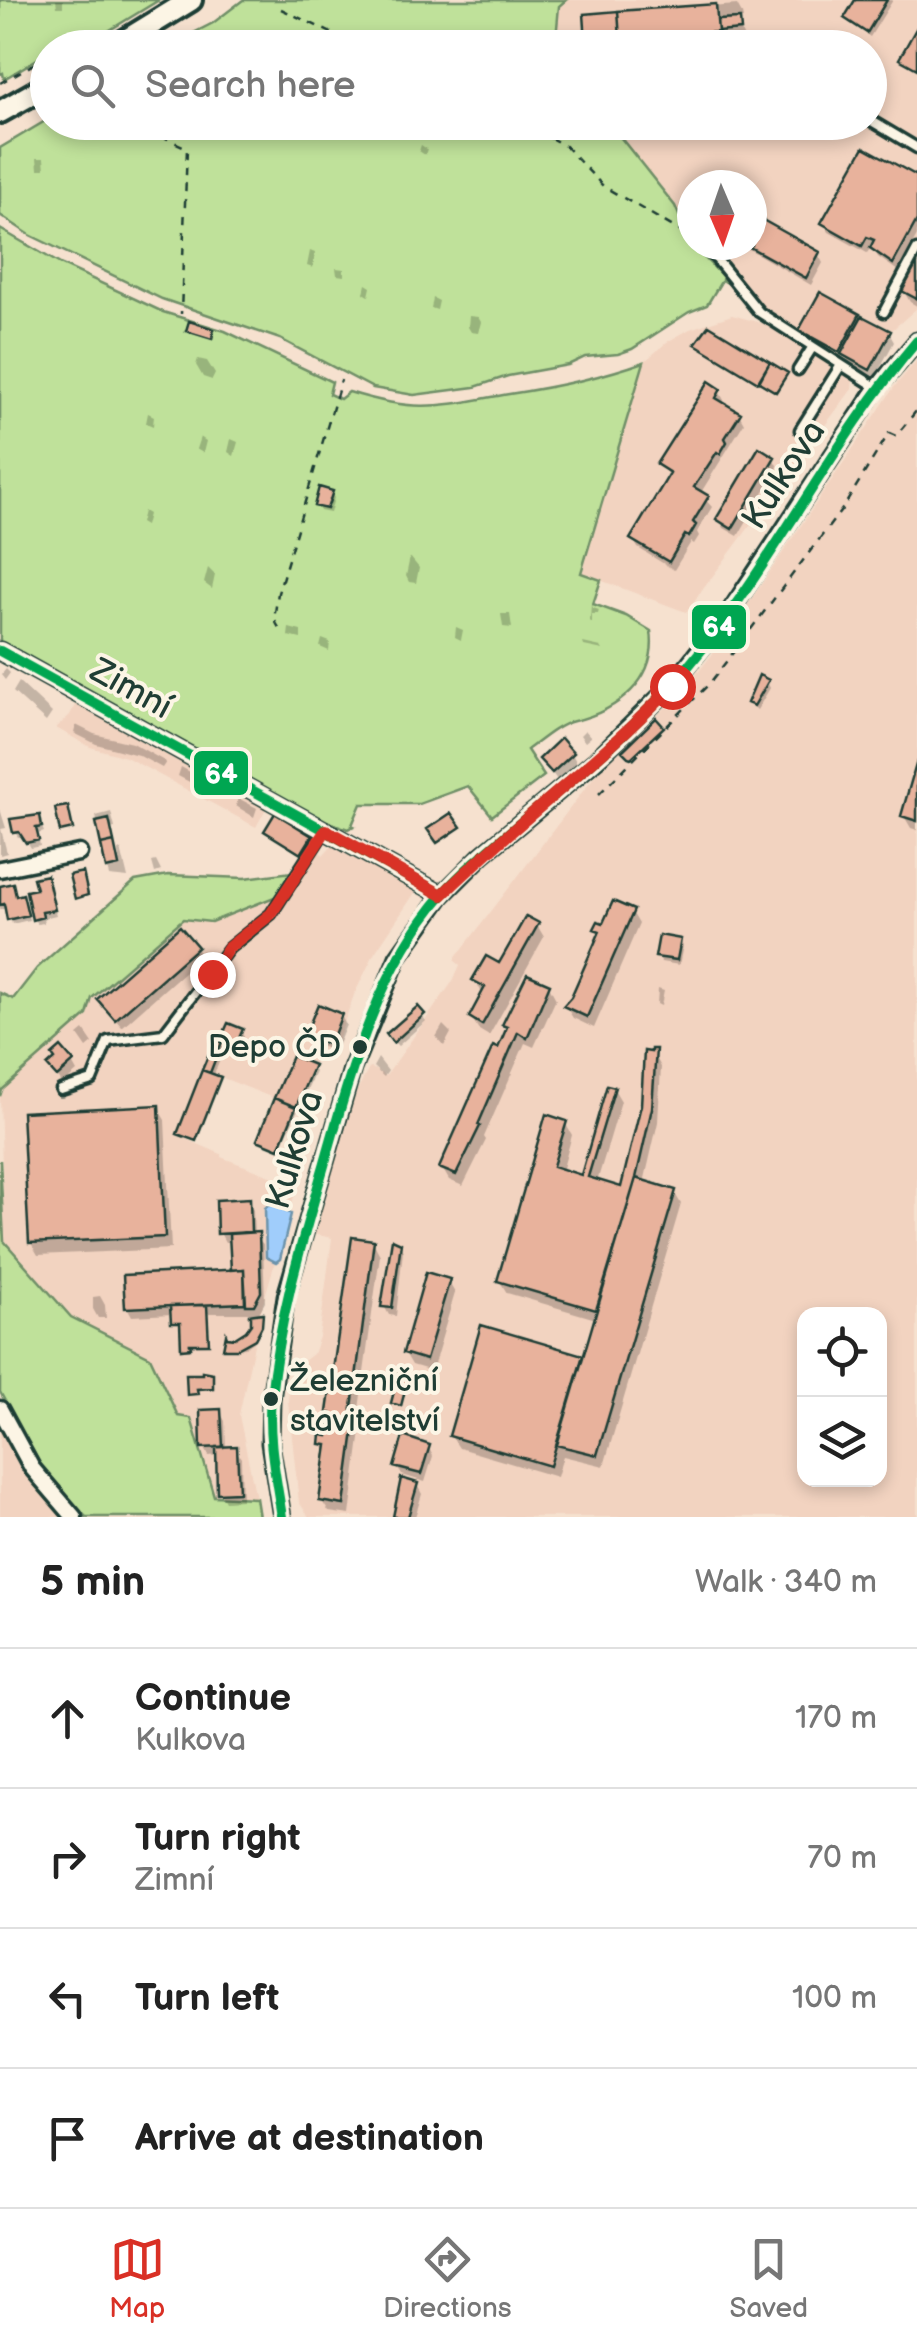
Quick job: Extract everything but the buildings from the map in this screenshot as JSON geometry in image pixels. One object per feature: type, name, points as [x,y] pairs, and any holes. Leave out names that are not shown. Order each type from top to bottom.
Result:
[{"type":"main road","points":[[142,30],[191,0]]},
{"type":"main road","points":[[0,112],[30,95]]},
{"type":"street","name":"Kulkova","points":[[282,1517],[270,1443],[271,1399],[286,1296],[365,1032],[398,956],[442,895],[482,855],[596,760],[672,686],[729,613],[878,388],[917,341]]},
{"type":"street","name":"Zimní","points":[[0,652],[442,895]]},
{"type":"street","points":[[0,869],[79,852]]},
{"type":"street","points":[[0,1409],[32,1468],[74,1517]]},
{"type":"lane","points":[[887,130],[917,148]]},
{"type":"lane","points":[[884,312],[917,250]]},
{"type":"lane","points":[[718,260],[758,312],[878,388]]},
{"type":"lane","points":[[798,370],[812,348]]},
{"type":"lane","points":[[800,430],[841,365]]},
{"type":"lane","points":[[61,1090],[92,1080],[108,1040],[163,1034],[228,948],[271,914],[326,830]]},
{"type":"path","points":[[281,9],[326,30]]},
{"type":"path","points":[[0,83],[30,66]]},
{"type":"path","points":[[171,140],[188,148],[181,314]]},
{"type":"path","points":[[554,140],[602,186],[677,229]]},
{"type":"path","points":[[278,628],[274,619],[278,593],[341,380]]},
{"type":"path","points":[[599,794],[710,683],[843,508],[889,432],[896,436],[917,410]]},
{"type":"path","points":[[355,1424],[383,1430]]},
{"type":"shaded area","points":[[537,0],[917,0],[917,308],[891,331],[870,370],[767,311],[724,260],[767,260],[767,170],[677,170],[677,210],[623,140],[887,140],[887,30],[552,30]]},
{"type":"shaded area","points":[[732,315],[769,325],[853,377],[852,389],[686,612],[581,573],[644,362],[690,329]]},
{"type":"shaded area","points":[[917,360],[917,1517],[309,1517],[299,1502],[288,1401],[291,1371],[313,1354],[319,1337],[332,1238],[313,1234],[352,1099],[370,1067],[386,1076],[453,981],[460,965],[454,960],[596,774],[684,690],[726,637],[895,386]]},
{"type":"shaded area","points":[[79,697],[269,803],[256,827],[126,757],[90,747],[56,728],[70,715]]},
{"type":"shaded area","points":[[310,846],[324,855],[332,846],[416,891],[374,954],[331,1059],[318,1054],[296,1107],[203,1070],[177,1135],[221,1157],[297,1186],[262,1307],[239,1415],[256,1498],[214,1497],[192,1418],[178,1416],[150,1357],[71,1317],[4,1241],[0,1096],[92,998],[183,919],[211,922],[277,896]]},
{"type":"shaded area","points":[[0,1422],[36,1486],[67,1517],[0,1517]]},
{"type":"green space","points":[[0,0],[159,0],[110,30],[30,30],[30,63],[4,79],[0,74]]},
{"type":"green space","points":[[243,0],[566,0],[559,6],[557,30],[199,30]]},
{"type":"green space","points":[[30,130],[30,140],[623,140],[675,206],[677,260],[707,260],[731,285],[722,280],[707,305],[618,354],[585,357],[568,365],[508,376],[475,387],[414,395],[373,388],[280,339],[162,299],[30,235],[0,215],[0,148]]},
{"type":"green space","points":[[0,229],[62,265],[163,312],[225,331],[332,382],[329,394],[340,399],[349,392],[394,403],[446,404],[561,385],[644,362],[581,573],[601,580],[593,604],[626,616],[651,631],[648,664],[641,678],[631,691],[605,710],[561,726],[527,750],[544,776],[492,816],[468,786],[419,804],[361,804],[354,826],[348,829],[323,820],[0,646]]},
{"type":"green space","points":[[292,872],[277,896],[211,922],[183,919],[92,998],[87,1015],[2,1090],[0,1096],[0,993],[13,999],[37,968],[135,881],[168,875],[245,878]]},
{"type":"green space","points":[[0,1160],[4,1241],[71,1317],[150,1357],[178,1416],[191,1418],[214,1496],[256,1498],[259,1517],[86,1517],[50,1481],[0,1392]]},
{"type":"water","points":[[272,1202],[291,1214],[276,1262],[266,1257],[265,1208]]},
{"type":"transit line","name":"64","points":[[282,1517],[270,1412],[285,1310],[355,1060],[400,956],[420,924],[464,872],[604,752],[706,645],[854,425],[917,341]]},
{"type":"transit line","name":"64","points":[[0,651],[442,895]]},
{"type":"place","name":"Depo ČD","points":[[360,1047]]},
{"type":"place","name":"Železniční stavitelství","points":[[271,1399]]},
{"type":"route","points":[[212,974],[228,948],[271,914],[326,830],[442,895],[482,855],[596,760],[672,686]]}]
